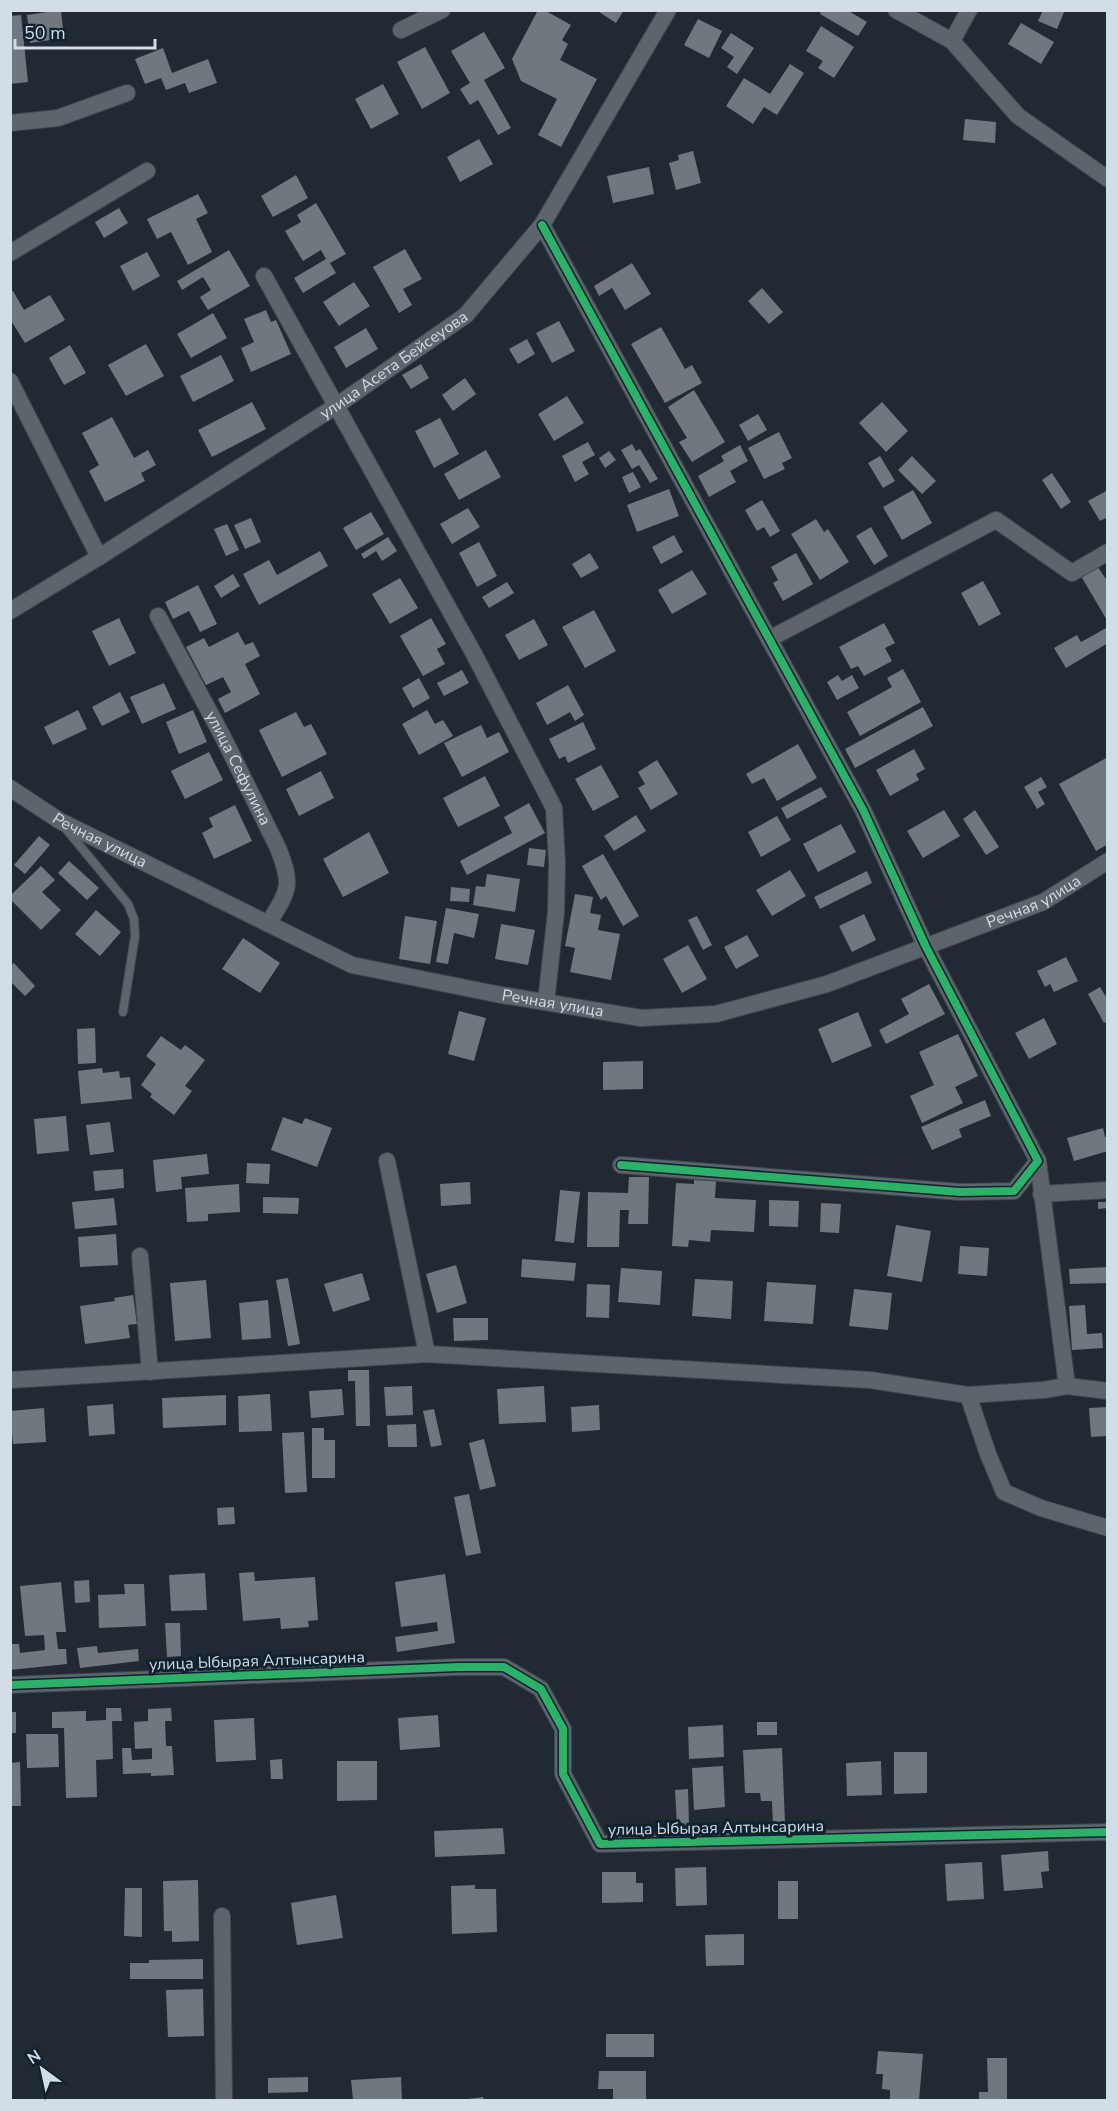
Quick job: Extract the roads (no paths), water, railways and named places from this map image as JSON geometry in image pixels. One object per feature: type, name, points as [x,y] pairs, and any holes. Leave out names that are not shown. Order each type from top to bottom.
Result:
[{"type":"street","points":[[401,30],[442,10]]},
{"type":"street","name":"улица Асета Бейсеуова","points":[[10,611],[336,406],[466,315],[542,225],[668,10]]},
{"type":"street","points":[[896,10],[951,41],[1018,116],[1107,178]]},
{"type":"street","points":[[951,41],[969,10]]},
{"type":"street","points":[[10,123],[58,118],[128,93]]},
{"type":"street","points":[[10,253],[147,171]]},
{"type":"street","points":[[542,225],[863,810],[926,947],[1038,1161],[1067,1386]]},
{"type":"street","points":[[264,276],[474,654],[554,808],[557,863],[556,912],[546,1002]]},
{"type":"street","points":[[10,381],[99,557]]},
{"type":"street","points":[[770,639],[996,520],[1072,573],[1107,552]]},
{"type":"street","name":"улица Сефулина","points":[[158,616],[224,739],[285,865],[288,888],[268,924]]},
{"type":"street","name":"Речная улица","points":[[10,788],[60,822],[352,965],[496,994],[641,1018],[716,1014],[827,984],[1043,902],[1107,861]]},
{"type":"street","points":[[387,1161],[426,1354]]},
{"type":"street","points":[[621,1165],[960,1192],[1014,1191],[1038,1161]]},
{"type":"street","points":[[1041,1194],[1107,1190]]},
{"type":"street","points":[[140,1256],[150,1372]]},
{"type":"street","points":[[10,1380],[426,1354],[870,1380],[968,1395],[1043,1390],[1067,1386],[1107,1391]]},
{"type":"street","points":[[968,1395],[1004,1492],[1041,1508],[1107,1527]]},
{"type":"street","name":"улица Ыбырая Алтынсарина","points":[[10,1685],[504,1667],[541,1689],[563,1729],[563,1774],[600,1844],[1107,1832]]},
{"type":"street","points":[[222,1916],[224,2100]]},
{"type":"lane","points":[[60,822],[128,904],[134,919],[135,936],[123,1012]]}]
